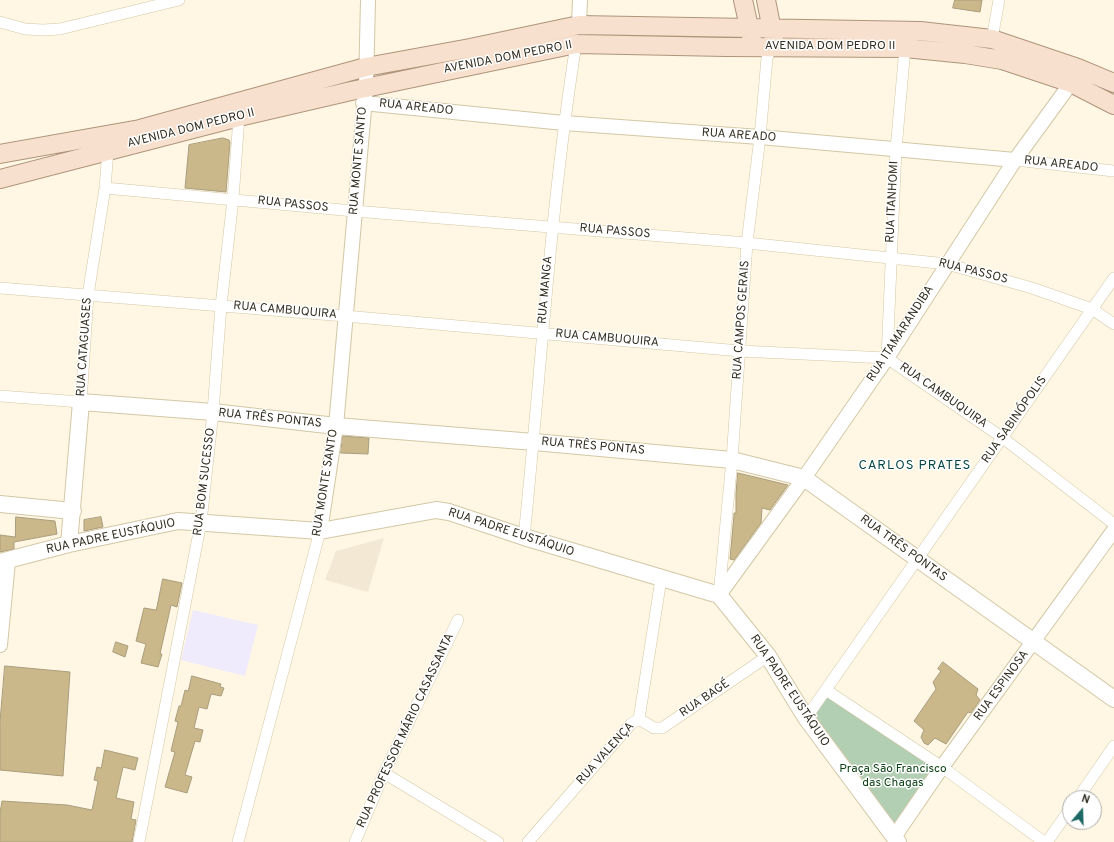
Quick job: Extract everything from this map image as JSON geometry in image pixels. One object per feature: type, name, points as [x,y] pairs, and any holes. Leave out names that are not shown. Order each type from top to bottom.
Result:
[{"type":"main road","points":[[743,0],[754,47]]},
{"type":"main road","points":[[766,0],[775,47]]},
{"type":"main road","name":"AVENIDA DOM PEDRO II","points":[[0,154],[140,129],[366,67],[470,48],[579,25],[920,31],[992,39],[1075,75],[1114,105]]},
{"type":"main road","name":"AVENIDA DOM PEDRO II","points":[[0,179],[239,117],[364,95],[576,44],[905,48],[965,54],[1002,60],[1114,84]]},
{"type":"main road","name":"RUA TRÊS PONTAS","points":[[81,402],[213,412],[336,426],[732,460],[804,478],[1114,699]]},
{"type":"main road","name":"RUA CATAGUASES","points":[[69,544],[73,511],[81,402]]},
{"type":"main road","points":[[0,504],[73,511]]},
{"type":"main road","name":"RUA PADRE EUSTÁQUIO","points":[[4,561],[69,544],[178,521],[320,531],[436,510],[449,512],[524,538],[719,596],[768,656],[806,718],[893,840]]},
{"type":"street","points":[[0,22],[25,29],[60,29],[179,0]]},
{"type":"street","name":"RUA MONTE SANTO","points":[[238,842],[320,531],[336,426],[364,95],[368,0]]},
{"type":"street","points":[[579,25],[580,0]]},
{"type":"street","points":[[992,39],[999,0]]},
{"type":"street","name":"RUA MANGA","points":[[524,538],[534,442],[552,227],[564,123],[576,44]]},
{"type":"street","name":"RUA CAMPOS GERAIS","points":[[719,596],[732,460],[747,243],[760,137],[767,58],[769,53],[775,47]]},
{"type":"street","name":"RUA ITANHOMI","points":[[887,358],[896,149],[905,48]]},
{"type":"street","name":"RUA ITAMARANDIBA","points":[[719,596],[804,478],[887,358],[1015,160],[1075,75]]},
{"type":"street","name":"RUA AREADO","points":[[364,95],[564,123],[760,137],[1015,160],[1114,171]]},
{"type":"street","name":"RUA BOM SUCESSO","points":[[138,842],[201,522],[213,412],[221,306],[233,199],[239,117]]},
{"type":"street","name":"RUA CATAGUASES","points":[[81,402],[88,295],[105,188],[108,150]]},
{"type":"street","name":"RUA PASSOS","points":[[105,188],[354,211],[747,243],[947,264],[1032,288],[1092,309],[1114,324]]},
{"type":"street","name":"RUA SABINÓPOLIS","points":[[806,718],[1114,278]]},
{"type":"street","name":"RUA CAMBUQUIRA","points":[[0,288],[542,333],[740,352],[887,358],[1003,438],[1114,524]]},
{"type":"street","name":"RUA TRÊS PONTAS","points":[[0,396],[81,402]]},
{"type":"street","name":"RUA ESPINOSA","points":[[893,840],[942,767],[1034,643],[1114,530]]},
{"type":"street","points":[[0,645],[4,561]]},
{"type":"street","name":"RUA VALENÇA","points":[[528,842],[631,724],[639,719],[661,579]]},
{"type":"street","name":"RUA PROFESSOR MÁRIO CASASSANTA","points":[[355,842],[384,773],[458,620]]},
{"type":"street","name":"RUA BAGÉ","points":[[639,719],[654,728],[662,728],[768,656]]},
{"type":"street","points":[[826,690],[942,767],[1045,842],[1062,820]]},
{"type":"street","points":[[1084,790],[1114,746]]},
{"type":"street","points":[[384,773],[498,842]]},
{"type":"shaded area","points":[[384,538],[368,592],[325,580],[336,551]]},
{"type":"shaded area","points":[[193,610],[258,625],[245,676],[181,660]]},
{"type":"green space","name":"Praça São Francisco das Chagas","points":[[826,690],[942,767],[894,837],[806,718]]},
{"type":"building","points":[[955,0],[982,0],[980,12],[953,8]]},
{"type":"building","points":[[223,138],[229,140],[230,142],[226,192],[185,188],[189,145]]},
{"type":"building","points":[[343,436],[369,438],[368,454],[341,453]]},
{"type":"building","points":[[738,473],[788,485],[770,510],[762,508],[761,523],[734,560],[730,559],[734,513],[736,513]]},
{"type":"building","points":[[16,517],[55,521],[57,534],[14,542],[14,549],[0,552],[0,535],[15,537]]},
{"type":"building","points":[[101,517],[103,527],[84,531],[84,520]]},
{"type":"building","points":[[163,579],[182,583],[177,607],[171,605],[160,654],[162,654],[158,667],[141,663],[146,644],[136,641],[144,608],[156,610]]},
{"type":"building","points":[[116,642],[128,646],[125,657],[113,652]]},
{"type":"building","points":[[943,662],[978,689],[976,695],[980,700],[971,713],[968,712],[946,744],[935,738],[928,745],[924,743],[921,737],[924,730],[914,721],[936,689],[933,682],[941,671],[938,669]]},
{"type":"building","points":[[5,666],[70,672],[63,776],[0,770],[0,722]]},
{"type":"building","points":[[192,676],[221,684],[220,687],[224,688],[221,696],[211,694],[207,709],[199,707],[194,728],[203,730],[200,742],[195,741],[185,775],[192,777],[187,793],[165,787],[175,752],[171,751],[178,722],[175,721],[185,690],[188,691]]},
{"type":"building","points":[[105,750],[138,758],[135,770],[123,767],[116,798],[134,802],[131,819],[136,820],[132,842],[0,842],[0,813],[2,801],[67,805],[92,810],[98,781],[94,780],[97,767],[101,768]]},
{"type":"district","name":"CARLOS PRATES","points":[[915,466]]}]
